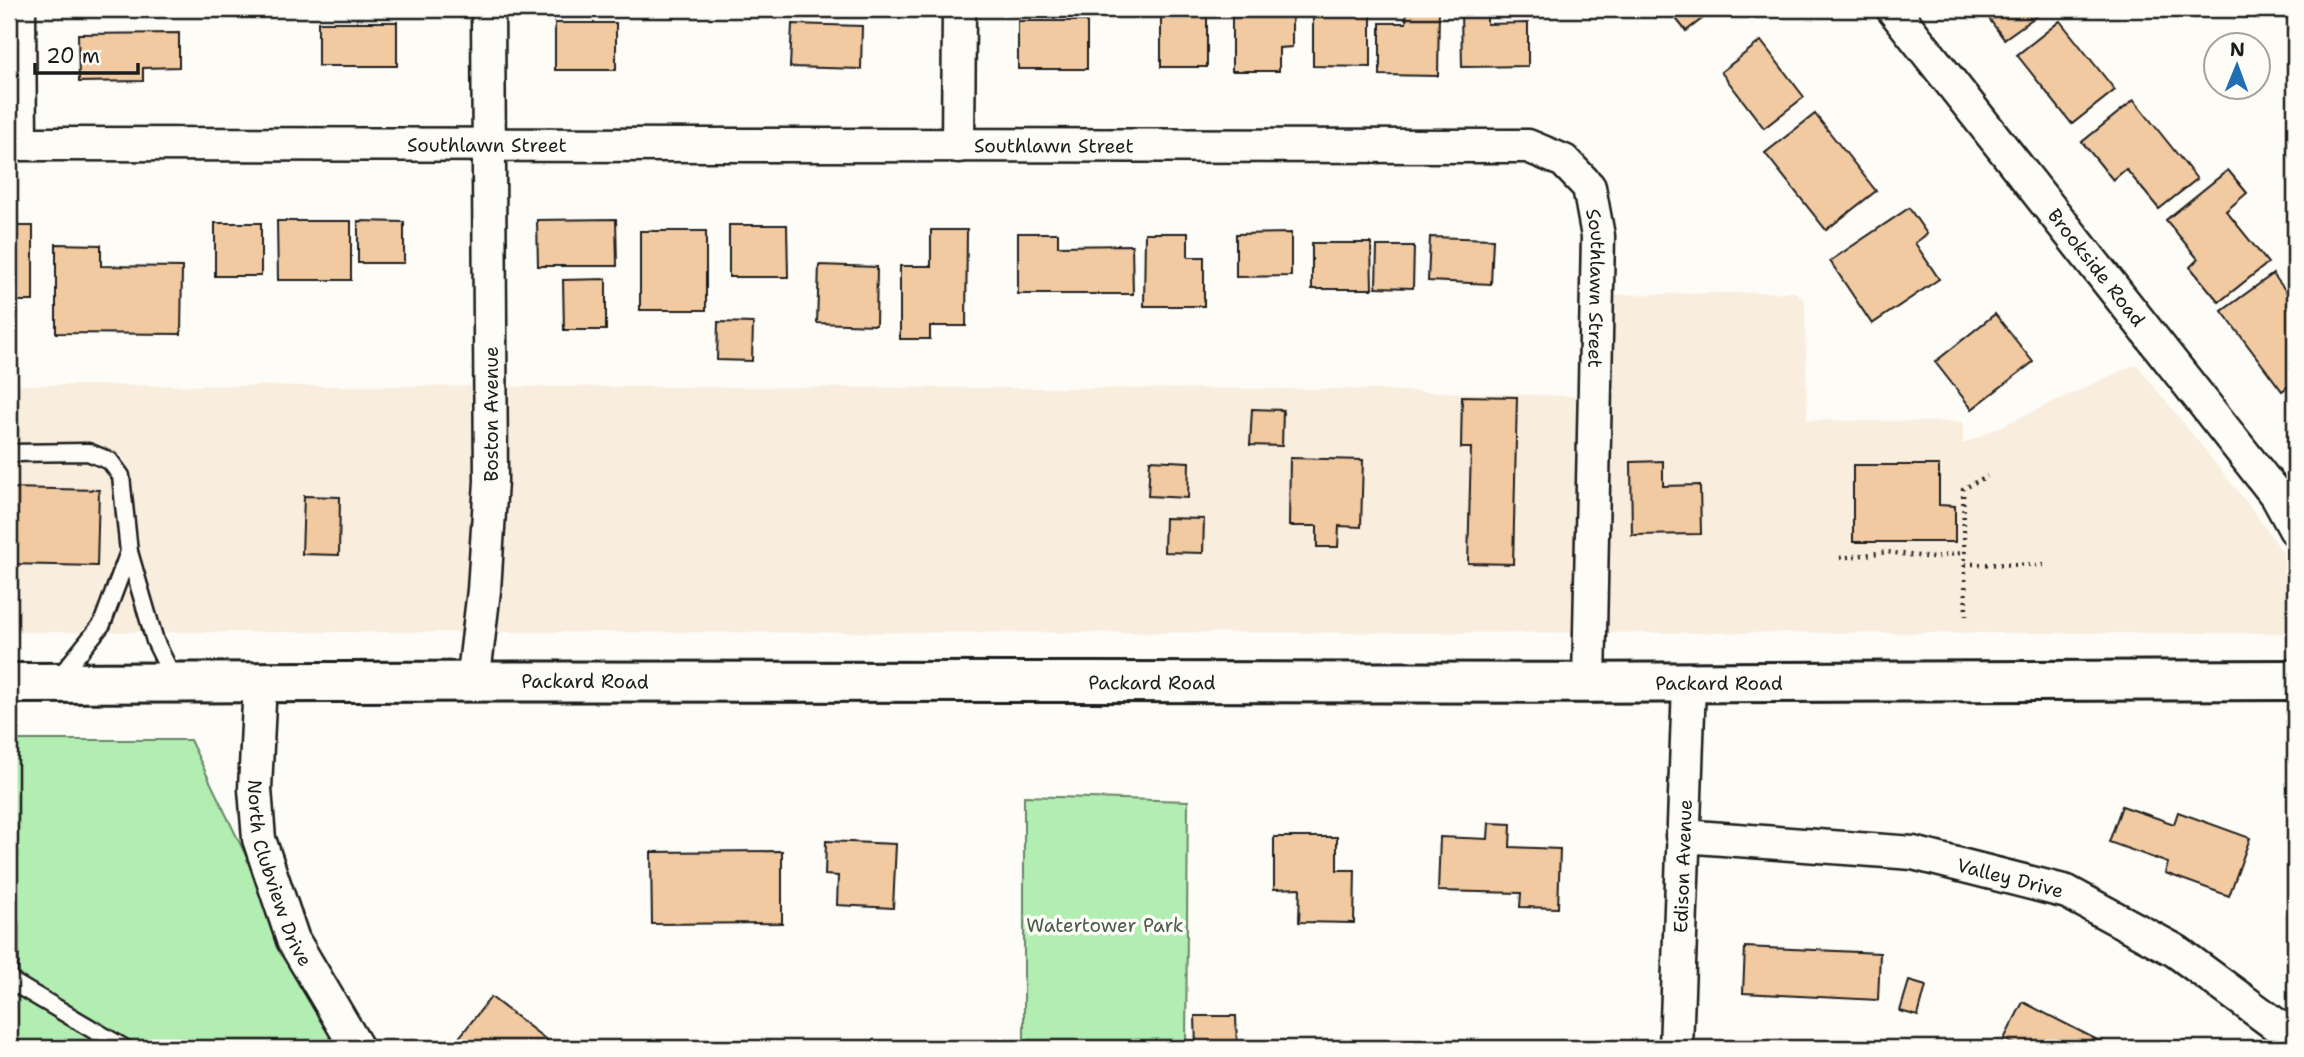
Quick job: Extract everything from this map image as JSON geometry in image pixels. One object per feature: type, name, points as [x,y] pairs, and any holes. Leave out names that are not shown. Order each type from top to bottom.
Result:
[{"type":"main road","name":"Packard Road","points":[[9,683],[260,681],[1689,684],[2295,680]]},
{"type":"street","points":[[14,144],[19,9]]},
{"type":"street","name":"Boston Avenue","points":[[473,683],[484,590],[491,481],[488,9]]},
{"type":"street","points":[[958,146],[959,9]]},
{"type":"street","name":"Brookside Road","points":[[1893,9],[2277,496],[2295,529]]},
{"type":"street","name":"Southlawn Street","points":[[14,144],[1528,146],[1564,161],[1589,187],[1598,236],[1589,683]]},
{"type":"street","name":"North Clubview Drive","points":[[260,681],[255,789],[259,839],[293,940],[357,1048]]},
{"type":"street","name":"Edison Avenue","points":[[1676,1048],[1689,684]]},
{"type":"street","name":"Valley Drive","points":[[1682,836],[1913,853],[2067,892],[2176,951],[2287,1033],[2295,1044]]},
{"type":"lane","points":[[9,453],[88,452],[110,461],[121,477],[129,552],[155,641],[175,682]]},
{"type":"lane","points":[[55,683],[102,624],[129,552]]},
{"type":"lane","points":[[9,924],[9,980],[124,1048]]},
{"type":"path","points":[[1966,616],[1963,488],[1987,476]]},
{"type":"path","points":[[1840,558],[1887,552],[1933,558],[1965,552]]},
{"type":"path","points":[[1965,564],[2044,565]]},
{"type":"shaded area","points":[[1795,292],[1805,301],[1807,420],[1963,422],[1963,444],[2136,364],[2255,513],[2295,570],[2295,633],[9,632],[9,385],[1342,389],[1603,397],[1604,295]]},
{"type":"green space","points":[[9,740],[190,740],[339,1048],[9,1048]]},
{"type":"green space","name":"Watertower Park","points":[[1024,796],[1188,801],[1186,1048],[1024,1048]]},
{"type":"building","points":[[77,9],[136,9],[135,12]]},
{"type":"building","points":[[1161,9],[1207,9],[1207,67],[1161,67]]},
{"type":"building","points":[[1232,9],[1292,9],[1292,47],[1279,48],[1279,71],[1232,71]]},
{"type":"building","points":[[1313,9],[1371,9],[1371,67],[1313,66]]},
{"type":"building","points":[[1407,9],[1439,9],[1438,76],[1380,75],[1380,23],[1406,23]]},
{"type":"building","points":[[1461,9],[1487,9],[1487,24],[1528,23],[1528,66],[1462,67]]},
{"type":"building","points":[[1668,9],[1715,9],[1686,31]]},
{"type":"building","points":[[1982,9],[2044,9],[2045,10],[2004,39]]},
{"type":"building","points":[[1018,21],[1087,21],[1087,69],[1018,69]]},
{"type":"building","points":[[2060,21],[2115,90],[2072,124],[2017,55]]},
{"type":"building","points":[[318,22],[397,22],[397,66],[318,66]]},
{"type":"building","points":[[555,23],[616,23],[616,70],[555,70]]},
{"type":"building","points":[[792,24],[862,26],[861,69],[790,67]]},
{"type":"building","points":[[179,33],[179,67],[143,68],[143,81],[79,82],[78,34]]},
{"type":"building","points":[[1761,41],[1804,97],[1764,128],[1721,72]]},
{"type":"building","points":[[2134,100],[2197,179],[2159,209],[2126,169],[2113,180],[2082,142]]},
{"type":"building","points":[[1815,114],[1876,191],[1826,230],[1765,153]]},
{"type":"building","points":[[2228,170],[2247,193],[2226,211],[2268,263],[2219,302],[2190,267],[2198,259],[2166,220]]},
{"type":"building","points":[[1909,208],[1927,234],[1915,243],[1939,279],[1872,324],[1830,261]]},
{"type":"building","points":[[616,219],[617,266],[538,266],[537,220]]},
{"type":"building","points":[[277,221],[351,221],[351,280],[278,280]]},
{"type":"building","points":[[358,221],[404,222],[404,263],[358,263]]},
{"type":"building","points":[[215,223],[261,223],[261,276],[215,276]]},
{"type":"building","points":[[729,225],[787,225],[788,277],[729,277]]},
{"type":"building","points":[[9,226],[33,226],[33,301],[9,301]]},
{"type":"building","points":[[931,230],[967,230],[966,326],[930,326],[930,339],[900,339],[900,266],[931,266]]},
{"type":"building","points":[[640,231],[706,231],[706,310],[640,310]]},
{"type":"building","points":[[1018,233],[1058,233],[1058,246],[1132,245],[1133,294],[1018,294]]},
{"type":"building","points":[[1145,233],[1188,233],[1188,257],[1204,257],[1204,306],[1144,306]]},
{"type":"building","points":[[1291,233],[1291,276],[1236,277],[1236,234]]},
{"type":"building","points":[[1430,237],[1493,239],[1491,284],[1428,281]]},
{"type":"building","points":[[1312,243],[1371,243],[1372,289],[1312,289]]},
{"type":"building","points":[[56,244],[101,245],[101,266],[182,267],[181,334],[56,333]]},
{"type":"building","points":[[1377,246],[1414,246],[1413,288],[1376,287]]},
{"type":"building","points":[[819,265],[877,267],[876,325],[817,323]]},
{"type":"building","points":[[2273,274],[2292,299],[2295,297],[2295,381],[2282,391],[2222,311]]},
{"type":"building","points":[[606,279],[606,330],[564,330],[563,280]]},
{"type":"building","points":[[1995,314],[2033,362],[1972,409],[1935,362]]},
{"type":"building","points":[[718,322],[753,323],[752,361],[717,360]]},
{"type":"building","points":[[1462,396],[1517,397],[1513,564],[1468,563],[1471,448],[1461,448]]},
{"type":"building","points":[[1252,409],[1283,410],[1282,446],[1250,445]]},
{"type":"building","points":[[1290,458],[1363,460],[1361,527],[1339,526],[1338,547],[1317,547],[1317,526],[1289,526]]},
{"type":"building","points":[[1150,460],[1189,462],[1188,498],[1148,496]]},
{"type":"building","points":[[1663,461],[1663,486],[1700,485],[1701,534],[1632,535],[1631,462]]},
{"type":"building","points":[[1853,465],[1939,465],[1939,505],[1955,506],[1955,542],[1853,542]]},
{"type":"building","points":[[9,488],[99,490],[97,566],[9,564]]},
{"type":"building","points":[[304,496],[340,497],[339,555],[302,554]]},
{"type":"building","points":[[1165,518],[1204,519],[1203,553],[1164,552]]},
{"type":"building","points":[[2122,806],[2174,824],[2178,812],[2250,838],[2229,896],[2165,873],[2168,863],[2109,842]]},
{"type":"building","points":[[1489,823],[1511,824],[1510,847],[1560,849],[1558,908],[1520,907],[1521,893],[1438,891],[1440,837],[1488,839]]},
{"type":"building","points":[[1274,837],[1337,837],[1337,870],[1355,870],[1354,923],[1299,922],[1300,888],[1274,889]]},
{"type":"building","points":[[826,841],[896,844],[893,908],[837,905],[838,876],[825,875]]},
{"type":"building","points":[[782,851],[782,923],[652,924],[651,852]]},
{"type":"building","points":[[1745,947],[1880,953],[1878,1000],[1743,993]]},
{"type":"building","points":[[1909,981],[1926,986],[1918,1016],[1900,1011]]},
{"type":"building","points":[[491,997],[557,1048],[451,1048]]},
{"type":"building","points":[[2023,1002],[2113,1048],[2021,1048],[2004,1039]]},
{"type":"building","points":[[1195,1016],[1236,1016],[1237,1048],[1196,1048]]}]
